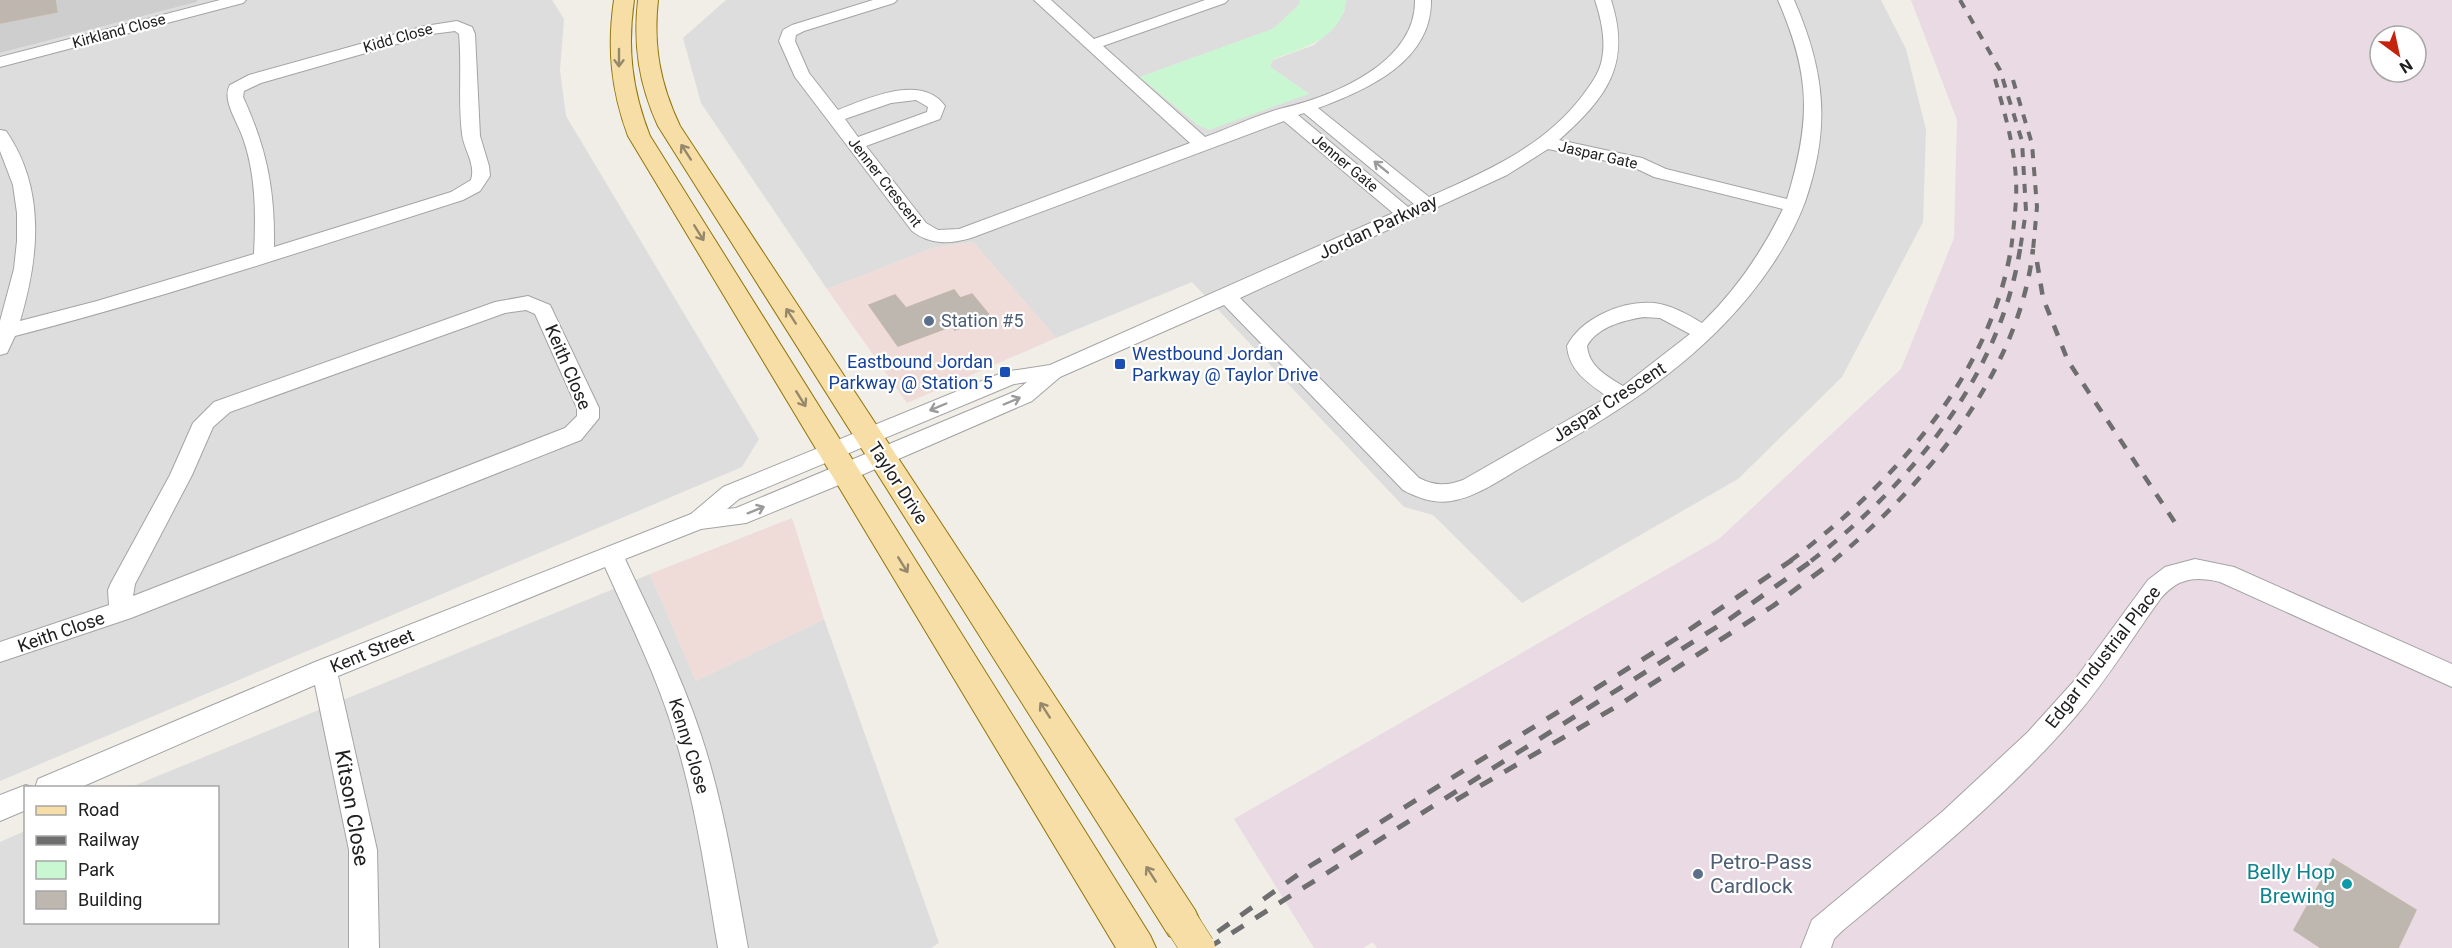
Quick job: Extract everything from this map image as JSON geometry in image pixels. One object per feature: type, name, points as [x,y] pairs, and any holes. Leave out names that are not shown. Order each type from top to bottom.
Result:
[{"type":"main road","points":[[624,0],[619,69],[627,104],[639,135],[1137,948]]},
{"type":"main road","name":"Taylor Drive","points":[[648,0],[644,38],[647,62],[652,84],[664,116],[874,447],[1190,935]]},
{"type":"street","name":"Kirkland Close","points":[[0,62],[238,0]]},
{"type":"street","name":"Jenner Crescent","points":[[889,0],[798,27],[787,38],[801,74],[919,227],[934,236],[944,237],[964,234],[1305,106],[1365,81],[1397,59],[1420,27],[1423,18],[1423,0]]},
{"type":"street","points":[[1042,0],[1202,144]]},
{"type":"street","points":[[1092,45],[1220,0]]},
{"type":"street","name":"Jordan Parkway","points":[[839,462],[874,447],[1024,396],[1053,372],[1227,296],[1501,171],[1546,143],[1580,112],[1605,75],[1611,56],[1609,18],[1603,0]]},
{"type":"street","name":"Jaspar Crescent","points":[[1227,296],[1411,484],[1424,491],[1448,493],[1471,486],[1623,397],[1650,378],[1704,333],[1744,290],[1771,254],[1794,206],[1810,149],[1813,109],[1809,63],[1786,0]]},
{"type":"street","name":"Kidd Close","points":[[4,340],[101,307],[264,257],[453,197],[469,190],[478,183],[481,169],[471,136],[466,30],[457,26],[431,29],[255,79],[236,89],[235,97],[255,145],[264,180],[264,257]]},
{"type":"street","points":[[834,117],[908,94],[926,96],[937,106],[934,116],[855,144]]},
{"type":"street","name":"Jenner Gate","points":[[1305,106],[1426,204]]},
{"type":"street","name":"Jenner Gate","points":[[1285,113],[1405,214]]},
{"type":"street","points":[[2,143],[15,164],[24,197],[27,235],[20,286],[4,340]]},
{"type":"street","name":"Jaspar Gate","points":[[1546,143],[1581,160],[1629,172],[1660,173],[1794,206]]},
{"type":"street","name":"Keith Close","points":[[0,652],[64,632],[122,610],[573,434],[588,418],[588,408],[543,310],[528,303],[502,307],[222,407],[204,423],[176,484],[123,582],[120,590],[122,610]]},
{"type":"street","points":[[1623,397],[1579,360],[1576,349],[1579,339],[1587,331],[1611,318],[1639,310],[1668,314],[1704,333]]},
{"type":"street","name":"Kent Street","points":[[53,786],[324,670],[699,520],[738,517],[839,462]]},
{"type":"street","name":"Kenny Close","points":[[611,555],[675,699],[688,736],[712,828],[732,948]]},
{"type":"street","name":"Edgar Industrial Place","points":[[1816,948],[1822,930],[1926,844],[2011,768],[2039,739],[2079,695],[2156,586],[2180,570],[2207,568],[2234,577],[2452,676]]},
{"type":"street","name":"Kitson Close","points":[[324,670],[359,823],[363,850],[364,948]]},
{"type":"street","points":[[0,808],[24,798]]},
{"type":"shaded area","points":[[0,0],[197,0],[197,2],[0,53]]},
{"type":"shaded area","points":[[197,0],[552,0],[564,19],[560,70],[566,116],[759,439],[742,467],[0,781],[0,53],[197,2]]},
{"type":"shaded area","points":[[726,0],[1299,0],[1299,5],[1273,29],[1140,77],[1198,125],[1308,93],[1270,67],[1273,60],[1314,45],[1333,29],[1344,12],[1346,0],[1881,0],[1906,49],[1926,130],[1923,222],[1842,377],[1738,479],[1522,603],[1433,515],[1404,507],[1192,282],[1056,338],[973,242],[933,248],[827,289],[701,103],[683,38]]},
{"type":"shaded area","points":[[1911,0],[2452,0],[2452,948],[1377,948],[1373,942],[1363,948],[1314,948],[1234,819],[1719,539],[1901,369],[1954,238],[1957,120]]},
{"type":"shaded area","points":[[973,242],[1056,338],[907,403],[827,289],[933,248]]},
{"type":"shaded area","points":[[792,518],[824,619],[696,681],[650,574]]},
{"type":"shaded area","points":[[650,574],[696,681],[824,619],[939,943],[931,948],[0,948],[0,842],[24,831],[24,924],[219,924],[219,786],[133,786]]},
{"type":"green space","points":[[1299,0],[1346,0],[1337,24],[1320,40],[1273,59],[1270,67],[1309,94],[1209,130],[1198,125],[1140,77],[1273,29],[1299,5]]},
{"type":"building","points":[[0,0],[55,0],[57,12],[0,23]]},
{"type":"building","name":"Station #5","points":[[954,290],[960,298],[972,294],[990,316],[955,330],[952,326],[898,346],[869,305],[895,295],[906,308]]},
{"type":"building","name":"Belly Hop Brewing","points":[[2333,859],[2416,910],[2398,948],[2321,948],[2294,930]]},
{"type":"railway","points":[[1960,0],[2000,70],[2022,141],[2026,211],[2020,250]]},
{"type":"railway","points":[[1995,79],[2007,123],[2015,168],[2016,199],[2011,250]]},
{"type":"railway","points":[[2013,80],[2032,144],[2037,207],[2033,250]]},
{"type":"railway","points":[[1790,561],[1864,498],[1899,463],[1930,425],[1958,384],[1982,341],[1999,296],[2011,249]]},
{"type":"railway","points":[[1811,561],[1883,498],[1916,462],[1945,424],[1971,383],[1993,340],[2009,296],[2020,249]]},
{"type":"railway","points":[[1833,561],[1901,498],[1963,423],[1988,382],[2009,339],[2024,294],[2033,249]]},
{"type":"railway","points":[[2037,262],[2043,298],[2068,361],[2176,524]]},
{"type":"railway","points":[[1195,948],[1310,866],[1677,638],[1792,560]]},
{"type":"railway","points":[[1208,948],[1731,618],[1813,560]]},
{"type":"railway","points":[[1456,800],[1619,705],[1773,606],[1835,560]]},
{"type":"place","name":"Station #5","points":[[929,321]]},
{"type":"place","name":"Westbound Jordan Parkway @ Taylor Drive","points":[[1120,364]]},
{"type":"place","name":"Eastbound Jordan Parkway @ Station 5","points":[[1005,372]]},
{"type":"place","name":"Petro-Pass Cardlock","points":[[1698,874]]},
{"type":"place","name":"Belly Hop Brewing","points":[[2347,884]]}]
